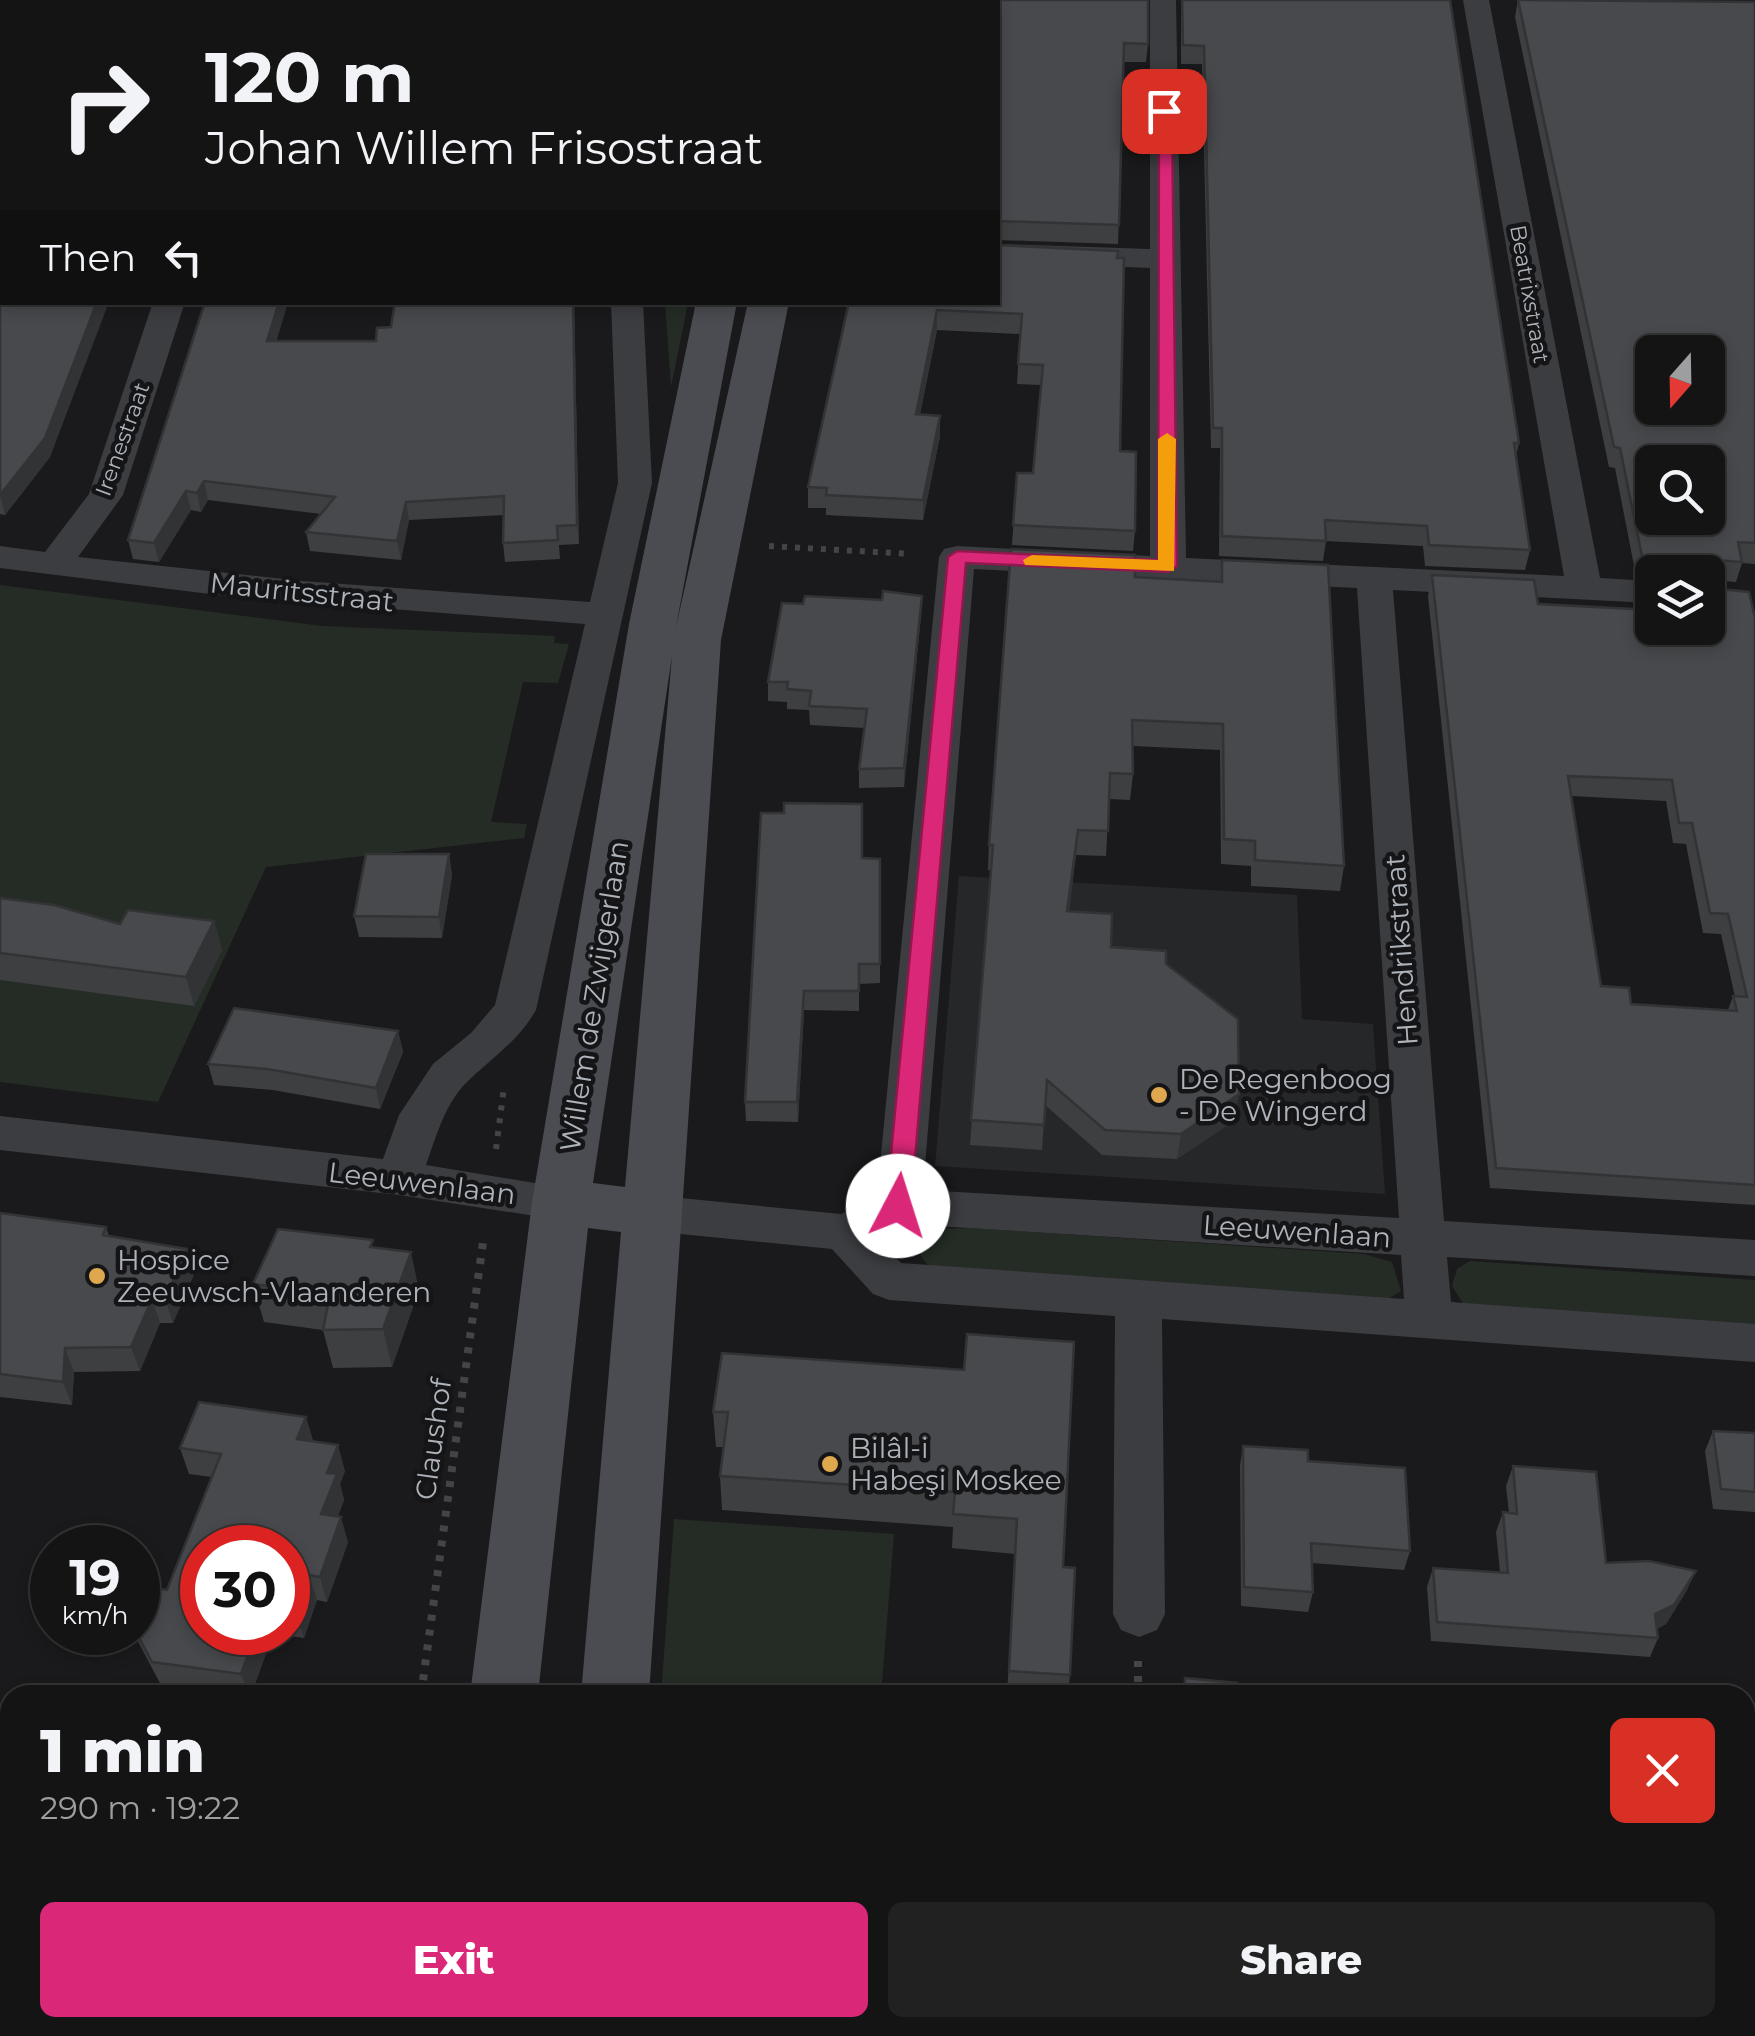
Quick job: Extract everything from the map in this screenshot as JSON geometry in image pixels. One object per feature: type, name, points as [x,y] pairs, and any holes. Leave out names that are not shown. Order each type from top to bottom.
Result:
[{"type":"main road","name":"Willem de Zwijgerlaan","points":[[505,1685],[561,1202],[653,624],[717,305]]},
{"type":"main road","points":[[616,1685],[698,640],[768,305]]},
{"type":"main road","name":"Leeuwenlaan","points":[[561,1202],[650,1213]]},
{"type":"street","points":[[1163,0],[1168,566]]},
{"type":"street","name":"Beatrixstraat","points":[[1476,0],[1584,589]]},
{"type":"street","points":[[1000,252],[1166,259]]},
{"type":"street","name":"Irenestraat","points":[[54,565],[106,495],[168,305]]},
{"type":"street","points":[[399,1178],[421,1115],[448,1075],[486,1044],[515,1010],[635,483],[627,305]]},
{"type":"street","name":"Mauritsstraat","points":[[0,556],[372,600],[605,614]]},
{"type":"street","points":[[898,1206],[957,557],[1635,591]]},
{"type":"street","name":"Hendrikstraat","points":[[1374,579],[1428,1321]]},
{"type":"street","name":"Leeuwenlaan","points":[[0,1133],[399,1178],[561,1202]]},
{"type":"street","name":"Leeuwenlaan","points":[[650,1213],[845,1232],[898,1206],[1755,1258]]},
{"type":"street","points":[[845,1232],[889,1281],[1755,1343]]},
{"type":"street","points":[[1138,1300],[1138,1614]]},
{"type":"path","points":[[756,545],[957,557]]},
{"type":"path","name":"Claushof","points":[[422,1685],[507,1064],[486,1044]]},
{"type":"shaded area","points":[[665,305],[688,305],[671,387]]},
{"type":"shaded area","points":[[0,585],[322,626],[555,636],[554,643],[569,644],[558,683],[523,682],[491,822],[527,824],[524,838],[266,867],[158,1102],[0,1082]]},
{"type":"shaded area","name":"De Regenboog - De Wingerd","points":[[959,876],[1297,895],[1302,1019],[1373,1024],[1385,1194],[935,1166]]},
{"type":"shaded area","points":[[971,1228],[1364,1254],[1392,1262],[1401,1291],[1385,1301],[932,1268],[922,1257],[922,1234],[934,1229]]},
{"type":"shaded area","points":[[1470,1261],[1755,1280],[1755,1331],[1464,1305],[1452,1286],[1457,1269]]},
{"type":"shaded area","points":[[674,1519],[894,1534],[882,1685],[662,1685]]},
{"type":"building","points":[[1000,0],[1148,0],[1148,44],[1124,43],[1119,225],[1000,221]]},
{"type":"building","points":[[1182,0],[1450,0],[1519,443],[1514,443],[1530,550],[1429,545],[1427,526],[1325,520],[1326,541],[1222,536],[1222,428],[1213,428],[1204,46],[1183,45]]},
{"type":"building","points":[[1518,0],[1755,2],[1755,543],[1738,542],[1742,562],[1725,561],[1725,555],[1642,555],[1638,535],[1725,535],[1725,445],[1635,445],[1635,522],[1620,448],[1614,447]]},
{"type":"building","points":[[1000,245],[1118,251],[1117,258],[1124,258],[1120,451],[1136,452],[1135,531],[1013,525],[1017,473],[1033,473],[1043,365],[1018,364],[1022,314],[937,310],[916,414],[940,416],[923,500],[826,495],[827,488],[808,487],[848,305],[1000,305]]},
{"type":"building","points":[[0,305],[96,305],[45,438],[0,495]]},
{"type":"building","points":[[204,305],[278,305],[267,341],[376,341],[377,328],[391,327],[395,305],[573,305],[577,525],[557,526],[558,540],[503,543],[504,496],[406,502],[397,541],[306,532],[335,497],[204,481],[197,493],[186,491],[154,543],[128,540]]},
{"type":"building","points":[[1011,549],[1135,555],[1135,577],[1222,582],[1222,560],[1328,565],[1344,866],[1255,860],[1255,841],[1224,839],[1223,724],[1132,720],[1133,774],[1110,773],[1108,831],[1078,830],[1067,911],[1112,914],[1111,947],[1166,951],[1166,964],[1238,1019],[1239,1094],[1181,1134],[1105,1130],[1047,1080],[1044,1125],[971,1120]]},
{"type":"building","points":[[1432,575],[1534,580],[1538,604],[1635,609],[1635,645],[1725,645],[1725,589],[1749,592],[1755,618],[1755,1185],[1496,1168]],"holes":[[[1568,776],[1672,780],[1679,823],[1692,823],[1710,913],[1728,914],[1747,997],[1733,996],[1737,1011],[1631,1004],[1629,988],[1601,986]]]},
{"type":"building","points":[[883,591],[922,596],[904,768],[859,769],[867,709],[809,706],[811,691],[787,689],[788,682],[768,682],[782,603],[803,604],[805,596],[882,600]]},
{"type":"building","points":[[784,803],[862,804],[862,858],[880,859],[880,964],[859,964],[859,991],[804,991],[797,1102],[745,1102],[761,813],[784,813]]},
{"type":"building","points":[[366,854],[449,854],[439,917],[354,916]]},
{"type":"building","points":[[0,898],[54,905],[120,924],[128,910],[214,921],[186,977],[0,953]]},
{"type":"building","points":[[234,1008],[398,1031],[376,1088],[267,1069],[208,1064]]},
{"type":"building","points":[[0,1213],[106,1227],[103,1235],[187,1249],[165,1299],[152,1299],[131,1347],[65,1348],[63,1382],[0,1374]]},
{"type":"building","points":[[278,1229],[373,1240],[370,1247],[411,1252],[383,1329],[323,1330],[330,1294],[253,1284]]},
{"type":"building","name":"Bilâl-i Habeşi Moskee","points":[[967,1334],[1074,1342],[1063,1567],[1075,1568],[1070,1675],[1009,1671],[1017,1519],[953,1514],[955,1492],[720,1476],[728,1412],[713,1412],[722,1353],[964,1370]]},
{"type":"building","points":[[199,1402],[306,1417],[297,1439],[338,1445],[327,1473],[337,1474],[321,1514],[341,1517],[320,1577],[310,1575],[310,1525],[193,1525],[221,1454],[180,1448]]},
{"type":"building","points":[[1713,1431],[1755,1433],[1755,1492],[1721,1489]]},
{"type":"building","points":[[1243,1446],[1308,1450],[1308,1461],[1405,1468],[1410,1551],[1311,1543],[1313,1592],[1244,1587]]},
{"type":"building","points":[[1513,1466],[1596,1472],[1606,1563],[1649,1561],[1696,1571],[1674,1605],[1655,1614],[1658,1638],[1437,1622],[1433,1568],[1508,1573],[1503,1512],[1517,1514]]},
{"type":"building","points":[[180,1557],[180,1655],[248,1655],[241,1674],[152,1662],[148,1655],[160,1655],[160,1589],[167,1590]]},
{"type":"building","points":[[1185,1678],[1237,1683],[1237,1685],[1185,1685]]},
{"type":"slow traffic","points":[[1032,560],[1168,566],[1167,439]]},
{"type":"place","name":"De Regenboog - De Wingerd","points":[[1159,1095]]},
{"type":"place","name":"Hospice Zeeuwsch-Vlaanderen","points":[[97,1276]]},
{"type":"place","name":"Bilâl-i Habeşi Moskee","points":[[830,1464]]},
{"type":"route","points":[[898,1206],[957,557],[1168,566],[1164,111]]}]
